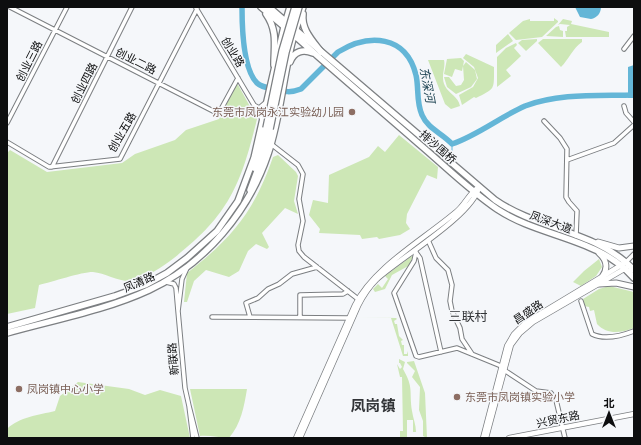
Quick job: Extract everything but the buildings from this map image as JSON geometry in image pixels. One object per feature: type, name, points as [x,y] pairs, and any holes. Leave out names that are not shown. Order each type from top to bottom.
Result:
[{"type":"main road","points":[[260,7],[285,24]]},
{"type":"main road","points":[[260,7],[269,18],[274,31],[276,43],[274,65]]},
{"type":"main road","points":[[269,7],[285,24],[319,53]]},
{"type":"main road","name":"凤清路","points":[[242,195],[257,147],[274,65],[290,7]]},
{"type":"main road","name":"凤清路","points":[[248,198],[263,155],[282,51],[295,7]]},
{"type":"main road","name":"凤清路","points":[[7,326],[115,296],[154,281],[187,258],[210,238],[229,217],[242,195],[259,156],[268,128],[286,52],[299,7]]},
{"type":"main road","points":[[304,7],[302,18],[304,28],[319,53]]},
{"type":"main road","name":"凤清路","points":[[7,333],[123,300],[162,283],[191,262],[229,226],[256,186],[271,144],[295,33],[304,7]]},
{"type":"main road","points":[[287,68],[292,57],[298,52],[307,51],[319,53]]},
{"type":"main road","name":"排沙围桥","points":[[319,53],[464,179]]},
{"type":"main road","name":"凤深大道","points":[[464,179],[498,209],[516,219],[610,250],[629,266],[634,278]]},
{"type":"main road","name":"凤深大道","points":[[477,190],[519,215],[576,236],[581,240]]},
{"type":"main road","points":[[581,240],[590,239],[616,248],[634,246]]},
{"type":"main road","points":[[581,240],[603,256],[606,266],[602,277]]},
{"type":"main road","points":[[599,284],[616,283],[634,287]]},
{"type":"street","name":"创业二路","points":[[10,7],[217,112],[220,111],[238,78]]},
{"type":"street","name":"创业三路","points":[[7,123],[67,7]]},
{"type":"street","name":"创业四路","points":[[52,167],[132,7]]},
{"type":"street","name":"创业路","points":[[196,8],[263,121]]},
{"type":"street","name":"创业五路","points":[[52,167],[120,159],[196,8]]},
{"type":"street","points":[[624,49],[634,36]]},
{"type":"street","points":[[254,105],[261,107],[267,101]]},
{"type":"street","points":[[624,106],[626,113],[634,122]]},
{"type":"street","points":[[544,121],[564,143],[568,152],[566,190],[567,200],[577,210],[576,236]]},
{"type":"street","points":[[567,160],[614,143],[634,125]]},
{"type":"street","points":[[7,142],[46,166],[52,167]]},
{"type":"street","points":[[271,144],[298,166],[302,172],[303,179],[299,199],[303,221],[298,245],[302,254],[358,299]]},
{"type":"street","points":[[300,438],[364,295],[381,276],[415,251],[463,210],[477,190]]},
{"type":"street","points":[[296,438],[358,299],[374,277],[457,211],[477,190]]},
{"type":"street","points":[[428,240],[436,258],[448,270],[452,287],[450,300],[452,311],[465,343],[473,354]]},
{"type":"street","points":[[415,251],[420,258],[441,352]]},
{"type":"street","points":[[415,251],[414,261],[394,293],[416,356],[419,357],[457,348],[465,343]]},
{"type":"street","points":[[629,266],[634,254]]},
{"type":"street","name":"新联路","points":[[178,311],[183,276],[191,262]]},
{"type":"street","name":"昌盛路","points":[[486,438],[508,343],[522,326],[602,277],[629,266]]},
{"type":"street","name":"昌盛路","points":[[483,438],[503,368],[511,346],[522,330],[629,266]]},
{"type":"street","points":[[250,317],[246,303],[258,298],[268,289],[292,274],[317,267]]},
{"type":"street","name":"新联路","points":[[162,283],[169,282],[175,285],[185,388],[197,438]]},
{"type":"street","points":[[300,317],[300,295],[343,294],[348,291]]},
{"type":"street","points":[[581,301],[592,334],[598,336],[617,336],[634,331]]},
{"type":"street","points":[[212,317],[349,318]]},
{"type":"street","points":[[457,348],[503,368],[536,391],[551,393],[554,396],[565,438]]},
{"type":"street","name":"新联路","points":[[189,406],[193,438]]},
{"type":"street","name":"兴贸东路","points":[[509,438],[634,414]]},
{"type":"green space","points":[[554,18],[558,22],[542,37],[516,40],[509,33],[523,21],[530,19],[530,21],[554,21]]},
{"type":"green space","points":[[563,19],[572,21],[571,24],[609,32],[609,37],[566,37],[565,31],[567,31],[567,27],[570,25],[558,25]]},
{"type":"green space","points":[[559,26],[560,30],[563,31],[563,37],[546,36],[556,27]]},
{"type":"green space","points":[[508,34],[513,41],[496,53],[496,45]]},
{"type":"green space","points":[[537,39],[537,41],[526,51],[518,43],[522,40]]},
{"type":"green space","points":[[543,39],[582,39],[582,42],[576,47],[561,67],[538,43]]},
{"type":"green space","points":[[516,43],[517,45],[514,48],[521,56],[506,70],[511,76],[497,87],[497,57],[506,48]]},
{"type":"green space","points":[[466,54],[494,67],[494,81],[490,90],[476,98],[474,97],[462,105],[459,95],[473,87],[478,78],[474,67],[463,58]]},
{"type":"green space","points":[[461,58],[464,61],[462,71],[455,69],[452,77],[444,74],[447,59]]},
{"type":"green space","points":[[428,60],[444,60],[443,75],[445,86],[460,106],[451,109],[445,104]]},
{"type":"green space","points":[[466,62],[475,70],[477,79],[471,87],[456,94],[447,87],[444,77],[449,77],[456,86],[461,85],[464,80],[463,66]]},
{"type":"green space","points":[[237,83],[257,119],[245,163],[238,181],[220,213],[208,227],[174,258],[148,275],[131,281],[117,279],[93,272],[66,277],[39,285],[35,308],[7,314],[7,153],[10,150],[47,172],[122,163],[135,154],[175,140],[186,130],[219,119]]},
{"type":"green space","points":[[399,135],[438,167],[437,179],[427,175],[407,214],[406,223],[410,229],[400,235],[379,239],[377,237],[362,239],[360,235],[319,233],[320,229],[309,215],[313,200],[328,203],[329,175],[369,157],[378,146],[385,152]]},
{"type":"green space","points":[[278,155],[296,172],[298,176],[294,201],[298,214],[285,208],[262,233],[269,247],[267,249],[256,244],[248,251],[239,271],[229,277],[206,270],[194,281],[187,302],[184,302],[187,273],[217,248],[240,222],[258,193],[273,157]]},
{"type":"green space","points":[[413,255],[410,265],[392,275],[385,289],[375,292],[373,289],[378,284],[382,288],[388,279],[385,276]]},
{"type":"green space","points":[[599,259],[602,267],[596,276],[581,286],[573,282],[584,271]]},
{"type":"green space","points":[[609,286],[634,292],[634,328],[619,332],[605,330],[597,324],[594,310],[590,311],[589,307],[584,306],[583,299],[599,289]]},
{"type":"green space","points":[[357,317],[396,318],[397,319],[394,321],[395,324],[397,324],[399,336],[403,340],[401,341],[402,345],[404,345],[404,354],[407,354],[408,351],[408,356],[403,356],[391,318]]},
{"type":"green space","points":[[399,359],[405,362],[403,369],[410,385],[412,411],[416,429],[416,432],[413,432],[413,420],[407,420],[407,438],[400,438],[400,431],[403,431],[402,377],[400,377],[397,364],[400,369],[402,367],[399,363]]},
{"type":"green space","points":[[414,361],[425,393],[427,438],[423,436],[423,421],[419,410],[420,387],[412,377],[415,371],[407,363]]},
{"type":"green space","points":[[78,382],[129,389],[145,395],[160,390],[181,396],[190,438],[7,438],[7,429],[17,422],[55,411],[60,396]]},
{"type":"green space","points":[[190,389],[247,389],[239,421],[229,438],[200,436]]},
{"type":"water","points":[[575,7],[601,7],[598,15],[591,19],[580,17]]},
{"type":"water","points":[[634,65],[634,98],[628,98],[628,67]]},
{"type":"waterway","name":"东深河","points":[[242,7],[243,36],[246,58],[252,76],[257,83],[265,87],[291,92],[301,89],[338,52],[362,42],[374,40],[385,41],[395,45],[404,52],[411,62],[416,75],[419,105],[422,115],[431,127],[452,144],[471,136],[516,110],[538,102],[565,97],[634,95]]},
{"type":"waterway","points":[[452,144],[452,159]]},
{"type":"place","name":"东莞市凤岗永江实验幼儿园","points":[[352,112]]},
{"type":"place","name":"凤岗镇中心小学","points":[[19,389]]},
{"type":"place","name":"东莞市凤岗镇实验小学","points":[[457,397]]},
{"type":"district","name":"三联村","points":[[468,316]]},
{"type":"district","name":"凤岗镇","points":[[373,406]]}]
